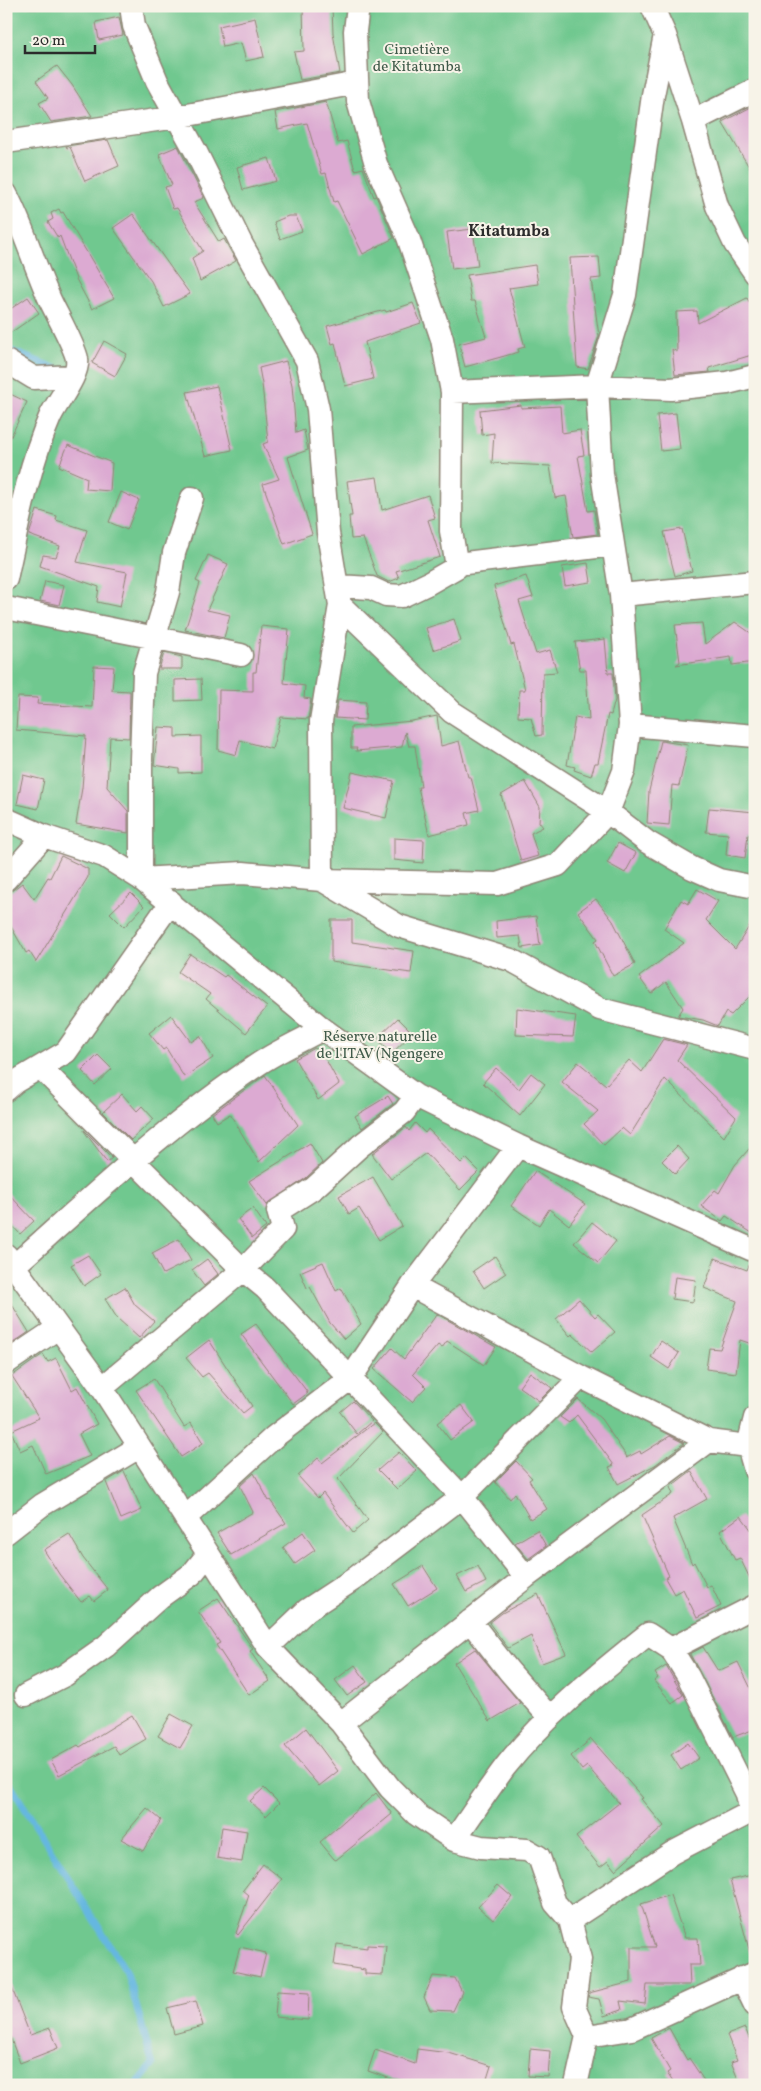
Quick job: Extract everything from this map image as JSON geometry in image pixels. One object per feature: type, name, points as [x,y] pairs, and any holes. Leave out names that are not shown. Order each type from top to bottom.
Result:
[{"type":"street","points":[[130,6],[143,49],[177,117],[241,243],[308,361],[318,409],[328,533],[339,595],[321,721],[322,880]]},
{"type":"street","points":[[339,595],[371,588],[386,595],[402,596],[457,567],[451,532],[452,392],[442,339],[411,246],[367,139],[358,101],[355,30],[358,6]]},
{"type":"street","points":[[652,6],[665,35],[694,121],[717,206],[735,244],[755,273]]},
{"type":"street","points":[[141,879],[243,872],[322,880],[497,884],[558,865],[608,812],[624,771],[630,725],[621,595],[602,474],[597,386],[625,295],[653,95],[665,35]]},
{"type":"street","points":[[6,142],[177,117],[357,83]]},
{"type":"street","points":[[694,121],[755,90]]},
{"type":"street","points":[[6,194],[19,218],[49,298],[77,359],[75,370],[54,407],[41,438],[23,501],[6,579]]},
{"type":"street","points":[[6,360],[34,378],[75,370]]},
{"type":"street","points":[[452,392],[597,386],[671,389],[727,383],[755,376]]},
{"type":"street","points":[[141,879],[141,759],[144,673],[168,592],[174,553],[192,498]]},
{"type":"street","points":[[457,564],[613,545]]},
{"type":"street","points":[[621,595],[755,582]]},
{"type":"street","points":[[339,595],[452,712],[608,812],[647,842],[692,868],[719,880],[755,887]]},
{"type":"street","points":[[6,608],[241,655]]},
{"type":"street","points":[[630,725],[727,732],[755,736]]},
{"type":"street","points":[[6,819],[44,836],[104,856],[141,879],[172,902],[323,1029],[416,1096],[518,1146],[755,1251]]},
{"type":"street","points":[[6,879],[44,836]]},
{"type":"street","points":[[322,880],[399,926],[511,960],[600,1010],[755,1049]]},
{"type":"street","points":[[9,1082],[41,1068],[66,1052],[172,902]]},
{"type":"street","points":[[323,1029],[261,1062],[196,1108],[10,1261],[102,1388],[268,1647],[341,1723],[390,1788],[416,1814],[454,1840],[480,1847],[527,1850],[539,1857],[555,1903],[570,1920],[580,1959],[574,2007],[587,2036],[576,2085]]},
{"type":"street","points":[[41,1068],[242,1270],[265,1288],[351,1378],[462,1497],[526,1577]]},
{"type":"street","points":[[102,1388],[242,1270],[283,1229],[278,1211],[314,1188],[360,1146],[404,1112],[416,1096]]},
{"type":"street","points":[[185,1518],[274,1437],[351,1378],[412,1286],[518,1146]]},
{"type":"street","points":[[412,1286],[580,1377],[753,1462],[755,1418]]},
{"type":"street","points":[[6,1363],[58,1328]]},
{"type":"street","points":[[268,1647],[307,1610],[354,1579],[462,1497],[580,1377]]},
{"type":"street","points":[[341,1723],[526,1577],[709,1441]]},
{"type":"street","points":[[6,1533],[42,1505],[139,1447]]},
{"type":"street","points":[[26,1695],[64,1675],[106,1646],[160,1597],[192,1574],[208,1554]]},
{"type":"street","points":[[671,1649],[755,1606]]},
{"type":"street","points":[[470,1621],[508,1671],[550,1718]]},
{"type":"street","points":[[454,1840],[506,1767],[579,1689],[648,1634],[671,1649],[688,1676],[751,1791],[751,1812],[672,1853],[570,1920]]},
{"type":"street","points":[[587,2036],[632,2029],[748,1975],[755,2005]]},
{"type":"green space","name":"Réserve naturelle de l'ITAV (Ngengere","points":[[6,6],[755,6],[755,2085],[6,2085]]},
{"type":"building","points":[[303,6],[332,6],[333,33],[340,73],[300,80],[294,52],[304,51]]},
{"type":"building","points":[[119,17],[123,35],[99,40],[96,22]]},
{"type":"building","points":[[255,18],[264,57],[246,61],[241,43],[223,47],[219,26]]},
{"type":"building","points":[[57,66],[92,116],[51,122],[39,103],[48,98],[36,81]]},
{"type":"building","points":[[326,102],[338,143],[347,141],[355,170],[363,168],[374,197],[376,196],[394,238],[363,254],[337,201],[334,202],[326,173],[322,174],[307,123],[278,129],[275,112]]},
{"type":"building","points":[[755,105],[755,177],[722,122]]},
{"type":"building","points":[[108,140],[119,166],[85,181],[70,147],[67,148],[66,146]]},
{"type":"building","points":[[178,146],[204,198],[194,202],[219,242],[224,239],[236,261],[200,281],[192,258],[203,251],[177,208],[173,209],[165,187],[172,185],[159,154]]},
{"type":"building","points":[[269,158],[276,181],[243,190],[237,167]]},
{"type":"building","points":[[59,209],[61,213],[63,212],[114,298],[92,309],[76,279],[60,236],[58,238],[48,222],[53,219],[51,213]]},
{"type":"building","points":[[133,214],[190,294],[164,307],[151,281],[113,228]]},
{"type":"building","points":[[288,216],[296,216],[302,231],[280,239],[274,222]]},
{"type":"building","points":[[473,229],[478,266],[452,269],[447,232]]},
{"type":"building","points":[[599,257],[601,278],[591,279],[599,336],[588,369],[577,367],[570,258]]},
{"type":"building","points":[[535,265],[538,284],[509,288],[525,347],[518,349],[519,352],[465,367],[459,344],[486,337],[475,301],[471,301],[467,275]]},
{"type":"building","points":[[28,297],[39,313],[6,336],[6,312]]},
{"type":"building","points":[[747,298],[755,312],[755,354],[709,368],[710,372],[675,375],[672,349],[677,352],[676,312],[697,311],[698,323]]},
{"type":"building","points":[[413,303],[421,323],[365,342],[373,379],[345,386],[335,343],[332,344],[327,326],[385,310],[386,312]]},
{"type":"building","points":[[104,341],[127,354],[115,376],[92,363]]},
{"type":"building","points":[[286,361],[292,385],[296,433],[304,430],[308,450],[288,457],[312,534],[284,544],[263,484],[279,479],[263,444],[268,442],[259,368]]},
{"type":"building","points":[[217,386],[232,450],[205,456],[187,392]]},
{"type":"building","points":[[6,392],[27,402],[6,447]]},
{"type":"building","points":[[521,405],[521,408],[560,406],[562,433],[580,430],[584,455],[578,456],[588,511],[594,510],[598,534],[573,537],[566,496],[555,498],[550,466],[492,463],[494,433],[482,435],[480,410]]},
{"type":"building","points":[[676,413],[680,449],[661,451],[657,415]]},
{"type":"building","points":[[68,445],[112,463],[110,491],[86,489],[87,478],[59,466]]},
{"type":"building","points":[[377,477],[382,510],[428,495],[435,518],[428,520],[440,557],[396,571],[399,578],[389,582],[377,576],[363,538],[351,539],[349,516],[352,516],[347,481]]},
{"type":"building","points":[[121,492],[139,500],[127,530],[109,522]]},
{"type":"building","points":[[37,510],[57,516],[56,520],[87,530],[77,562],[127,572],[120,607],[97,602],[99,587],[40,566],[43,555],[56,557],[60,546],[29,535]]},
{"type":"building","points":[[682,529],[692,571],[675,576],[664,532]]},
{"type":"building","points":[[208,555],[228,564],[207,610],[230,615],[224,638],[185,630],[200,583],[196,581]]},
{"type":"building","points":[[588,563],[591,582],[565,586],[562,567]]},
{"type":"building","points":[[526,576],[533,597],[519,601],[536,654],[550,650],[557,672],[543,673],[542,735],[536,736],[531,718],[518,717],[519,690],[525,690],[514,644],[511,645],[494,586]]},
{"type":"building","points":[[45,581],[64,585],[59,605],[40,601]]},
{"type":"building","points":[[454,619],[461,641],[433,650],[426,628]]},
{"type":"building","points":[[735,622],[755,636],[755,662],[732,665],[731,657],[676,665],[680,662],[675,625],[702,623],[705,644]]},
{"type":"building","points":[[261,626],[289,629],[284,683],[305,686],[304,698],[311,699],[308,719],[281,717],[272,749],[240,740],[236,755],[218,750],[219,690],[253,691],[253,672],[256,672]]},
{"type":"building","points":[[605,639],[608,673],[613,673],[615,700],[611,715],[608,714],[598,763],[595,763],[591,776],[574,770],[575,767],[567,765],[575,717],[589,720],[586,670],[580,670],[575,642]]},
{"type":"building","points":[[164,653],[182,657],[182,669],[159,669]]},
{"type":"building","points":[[94,666],[114,667],[112,690],[130,691],[129,738],[110,737],[107,787],[128,811],[128,833],[76,824],[82,788],[86,736],[16,730],[18,697],[38,698],[37,704],[92,707]]},
{"type":"building","points":[[201,679],[202,700],[175,701],[175,680]]},
{"type":"building","points":[[338,700],[366,702],[365,720],[335,718]]},
{"type":"building","points":[[437,716],[441,746],[459,741],[468,777],[471,777],[479,810],[466,813],[469,825],[429,835],[418,787],[421,787],[415,746],[409,746],[405,732],[402,747],[356,751],[357,748],[351,748],[351,727],[412,721]]},
{"type":"building","points":[[158,727],[175,728],[175,737],[201,736],[201,772],[179,773],[179,769],[154,765]]},
{"type":"building","points":[[661,741],[688,745],[679,786],[672,785],[669,825],[647,823],[649,791]]},
{"type":"building","points":[[352,772],[394,781],[386,818],[343,808]]},
{"type":"building","points":[[23,775],[44,780],[38,809],[17,804]]},
{"type":"building","points":[[525,781],[540,807],[539,822],[543,827],[531,833],[538,856],[521,861],[501,795]]},
{"type":"building","points":[[709,808],[755,812],[755,836],[748,835],[745,858],[726,855],[728,834],[706,832]]},
{"type":"building","points":[[394,838],[424,840],[423,863],[394,860]]},
{"type":"building","points":[[618,843],[636,853],[625,873],[607,863]]},
{"type":"building","points":[[61,856],[88,869],[88,877],[36,962],[29,951],[26,953],[6,918],[6,895],[22,883],[34,899],[48,877],[50,878]]},
{"type":"building","points":[[697,889],[718,901],[706,920],[735,949],[755,917],[755,991],[731,1015],[726,1012],[718,1026],[703,1020],[678,1016],[683,1008],[666,982],[651,994],[639,977],[684,943],[664,929],[681,900],[688,904]]},
{"type":"building","points":[[131,893],[144,906],[124,927],[110,913]]},
{"type":"building","points":[[596,899],[613,921],[635,964],[613,976],[595,941],[598,939],[578,912]]},
{"type":"building","points":[[536,916],[540,945],[522,948],[520,936],[497,938],[496,921]]},
{"type":"building","points":[[331,920],[352,920],[352,942],[414,951],[411,973],[331,962]]},
{"type":"building","points":[[190,954],[224,977],[226,975],[267,1007],[246,1033],[206,999],[210,994],[178,972]]},
{"type":"building","points":[[517,1008],[576,1016],[573,1037],[516,1035]]},
{"type":"building","points":[[171,1015],[191,1042],[200,1036],[213,1058],[184,1077],[166,1048],[163,1050],[149,1033]]},
{"type":"building","points":[[398,1018],[413,1033],[391,1054],[377,1038]]},
{"type":"building","points":[[663,1039],[687,1045],[677,1060],[736,1117],[724,1137],[665,1079],[630,1135],[622,1128],[604,1145],[584,1124],[598,1111],[562,1082],[578,1062],[606,1085],[629,1060],[642,1072]]},
{"type":"building","points":[[315,1048],[323,1054],[339,1084],[318,1100],[295,1059]]},
{"type":"building","points":[[98,1055],[112,1069],[95,1085],[82,1071]]},
{"type":"building","points":[[496,1068],[519,1089],[531,1073],[545,1084],[520,1116],[483,1083]]},
{"type":"building","points":[[265,1075],[298,1125],[259,1162],[230,1114],[217,1122],[212,1114]]},
{"type":"building","points":[[122,1094],[137,1111],[142,1106],[154,1119],[131,1140],[103,1112]]},
{"type":"building","points":[[388,1096],[393,1104],[362,1128],[355,1116]]},
{"type":"building","points":[[415,1123],[425,1133],[428,1129],[461,1163],[466,1158],[479,1171],[460,1190],[426,1153],[391,1179],[372,1154],[406,1127],[409,1131]]},
{"type":"building","points":[[84,1130],[112,1158],[107,1162]]},
{"type":"building","points":[[755,1142],[755,1235],[726,1216],[722,1221],[701,1206],[715,1190],[719,1193],[735,1165]]},
{"type":"building","points":[[310,1143],[322,1163],[306,1178],[267,1205],[249,1181]]},
{"type":"building","points":[[677,1146],[689,1159],[675,1174],[662,1161]]},
{"type":"building","points":[[535,1171],[585,1204],[569,1225],[549,1209],[539,1225],[511,1206]]},
{"type":"building","points":[[373,1177],[402,1226],[379,1240],[359,1208],[349,1214],[339,1196]]},
{"type":"building","points":[[6,1191],[34,1221],[20,1234],[6,1219]]},
{"type":"building","points":[[253,1208],[266,1227],[252,1238],[238,1219]]},
{"type":"building","points":[[592,1222],[616,1241],[598,1263],[574,1243]]},
{"type":"building","points":[[179,1239],[191,1260],[163,1274],[152,1253]]},
{"type":"building","points":[[88,1255],[101,1274],[84,1286],[71,1265]]},
{"type":"building","points":[[495,1256],[506,1273],[484,1288],[473,1271]]},
{"type":"building","points":[[715,1258],[747,1270],[750,1263],[755,1264],[755,1345],[740,1340],[736,1373],[706,1369],[709,1348],[720,1349],[737,1301],[704,1288]]},
{"type":"building","points":[[207,1259],[218,1274],[204,1286],[192,1270]]},
{"type":"building","points":[[323,1262],[336,1291],[341,1288],[361,1324],[344,1339],[330,1323],[310,1287],[307,1288],[300,1272]]},
{"type":"building","points":[[675,1277],[696,1280],[693,1302],[672,1299]]},
{"type":"building","points":[[125,1287],[135,1305],[154,1321],[139,1338],[117,1318],[105,1299]]},
{"type":"building","points":[[6,1295],[29,1332],[13,1343],[6,1333]]},
{"type":"building","points":[[579,1299],[595,1317],[598,1314],[615,1332],[592,1352],[572,1334],[570,1336],[556,1319]]},
{"type":"building","points":[[437,1314],[496,1347],[484,1365],[447,1341],[442,1348],[438,1345],[413,1374],[426,1387],[412,1402],[374,1369],[392,1348],[404,1359]]},
{"type":"building","points":[[256,1324],[308,1393],[293,1404],[241,1334]]},
{"type":"building","points":[[209,1340],[252,1406],[243,1413],[208,1373],[202,1377],[186,1358]]},
{"type":"building","points":[[661,1341],[679,1353],[669,1369],[651,1357]]},
{"type":"building","points":[[43,1354],[48,1362],[56,1358],[72,1390],[77,1387],[97,1424],[79,1434],[90,1456],[46,1474],[33,1445],[20,1451],[11,1431],[39,1418],[12,1376]]},
{"type":"building","points":[[530,1372],[552,1388],[539,1401],[519,1387]]},
{"type":"building","points":[[154,1379],[184,1427],[191,1423],[203,1443],[181,1457],[136,1390]]},
{"type":"building","points":[[578,1399],[601,1419],[626,1458],[640,1451],[641,1454],[670,1436],[684,1443],[655,1465],[618,1484],[609,1467],[614,1465],[577,1415],[569,1423],[560,1417]]},
{"type":"building","points":[[353,1401],[372,1421],[357,1434],[340,1412]]},
{"type":"building","points":[[461,1405],[474,1422],[450,1440],[437,1423]]},
{"type":"building","points":[[374,1423],[383,1432],[338,1479],[368,1520],[353,1533],[323,1493],[318,1498],[298,1476],[318,1458],[322,1463]]},
{"type":"building","points":[[399,1452],[417,1471],[397,1489],[378,1470]]},
{"type":"building","points":[[516,1461],[532,1478],[529,1480],[547,1509],[530,1519],[515,1493],[510,1499],[495,1482]]},
{"type":"building","points":[[124,1471],[142,1510],[121,1519],[106,1482]]},
{"type":"building","points":[[691,1471],[707,1499],[673,1518],[692,1564],[694,1562],[707,1587],[711,1585],[721,1606],[697,1618],[683,1589],[674,1594],[665,1578],[669,1576],[642,1515],[673,1494],[670,1487]]},
{"type":"building","points":[[254,1473],[269,1501],[286,1523],[231,1555],[217,1533],[253,1512],[240,1486]]},
{"type":"building","points":[[741,1516],[755,1535],[755,1589],[740,1558],[735,1560],[720,1531]]},
{"type":"building","points":[[537,1530],[546,1546],[528,1559],[515,1543]]},
{"type":"building","points":[[303,1532],[315,1550],[295,1564],[283,1547]]},
{"type":"building","points":[[69,1534],[83,1558],[108,1590],[94,1601],[90,1596],[81,1602],[59,1574],[44,1550]]},
{"type":"building","points":[[423,1566],[437,1588],[408,1606],[394,1584]]},
{"type":"building","points":[[478,1566],[486,1582],[466,1592],[457,1576]]},
{"type":"building","points":[[538,1594],[566,1654],[542,1663],[531,1636],[508,1648],[489,1623],[502,1613]]},
{"type":"building","points":[[218,1598],[253,1649],[250,1651],[270,1681],[249,1695],[216,1645],[220,1643],[198,1611]]},
{"type":"building","points":[[703,1647],[718,1671],[738,1662],[755,1697],[755,1729],[733,1737],[690,1654]]},
{"type":"building","points":[[475,1649],[520,1703],[490,1721],[454,1663]]},
{"type":"building","points":[[355,1665],[367,1682],[347,1696],[335,1680]]},
{"type":"building","points":[[666,1666],[683,1695],[672,1703],[654,1681],[658,1678],[655,1673]]},
{"type":"building","points":[[171,1714],[193,1726],[180,1748],[158,1736]]},
{"type":"building","points":[[132,1715],[146,1739],[119,1755],[114,1746],[59,1775],[51,1760],[78,1745],[80,1747]]},
{"type":"building","points":[[306,1728],[338,1771],[319,1786],[285,1746]]},
{"type":"building","points":[[591,1739],[643,1798],[641,1799],[664,1826],[615,1870],[608,1861],[600,1867],[576,1837],[619,1803],[587,1766],[582,1770],[571,1756]]},
{"type":"building","points":[[688,1743],[699,1758],[681,1770],[671,1755]]},
{"type":"building","points":[[264,1788],[279,1803],[266,1816],[250,1801]]},
{"type":"building","points":[[376,1793],[392,1814],[336,1860],[334,1859],[320,1842]]},
{"type":"building","points":[[147,1808],[161,1820],[143,1851],[121,1839]]},
{"type":"building","points":[[222,1827],[247,1831],[242,1862],[217,1858]]},
{"type":"building","points":[[263,1864],[282,1879],[238,1935],[236,1933],[249,1895],[243,1890]]},
{"type":"building","points":[[752,1875],[755,1887],[755,1953],[750,1953],[730,1880]]},
{"type":"building","points":[[498,1885],[512,1897],[493,1920],[478,1907]]},
{"type":"building","points":[[670,1895],[685,1938],[698,1938],[700,1965],[689,1965],[690,1985],[647,1985],[645,2004],[620,2001],[622,2010],[604,2016],[599,1999],[588,1997],[589,1993],[631,1982],[631,1947],[655,1947],[641,1904]]},
{"type":"building","points":[[337,1944],[367,1948],[367,1945],[386,1946],[383,1975],[365,1974],[365,1970],[334,1965]]},
{"type":"building","points":[[240,1947],[266,1953],[260,1977],[233,1971]]},
{"type":"building","points":[[433,1976],[455,1978],[462,1992],[453,2011],[430,2010],[424,1997]]},
{"type":"building","points":[[8,1978],[30,2035],[50,2028],[58,2048],[20,2063],[10,2037],[6,2038]]},
{"type":"building","points":[[277,1991],[309,1993],[308,2020],[275,2017]]},
{"type":"building","points":[[196,2001],[203,2026],[174,2034],[167,2008]]},
{"type":"building","points":[[669,2028],[687,2060],[689,2058],[707,2085],[675,2085],[667,2073],[670,2071],[651,2038]]},
{"type":"building","points":[[745,2028],[755,2052],[755,2085],[747,2085],[745,2082],[740,2084],[731,2062],[737,2060],[727,2035]]},
{"type":"building","points":[[417,2049],[449,2053],[491,2066],[485,2085],[440,2085],[391,2079],[368,2071],[375,2050],[415,2064]]},
{"type":"building","points":[[530,2049],[550,2051],[548,2077],[528,2076]]},
{"type":"waterway","points":[[6,349],[57,369]]},
{"type":"waterway","points":[[6,1778],[127,1973],[153,2065],[136,2085]]},
{"type":"district","name":"Kitatumba","points":[[509,232]]},
{"type":"park label","name":"Cimetière de Kitatumba","points":[[417,58]]}]
